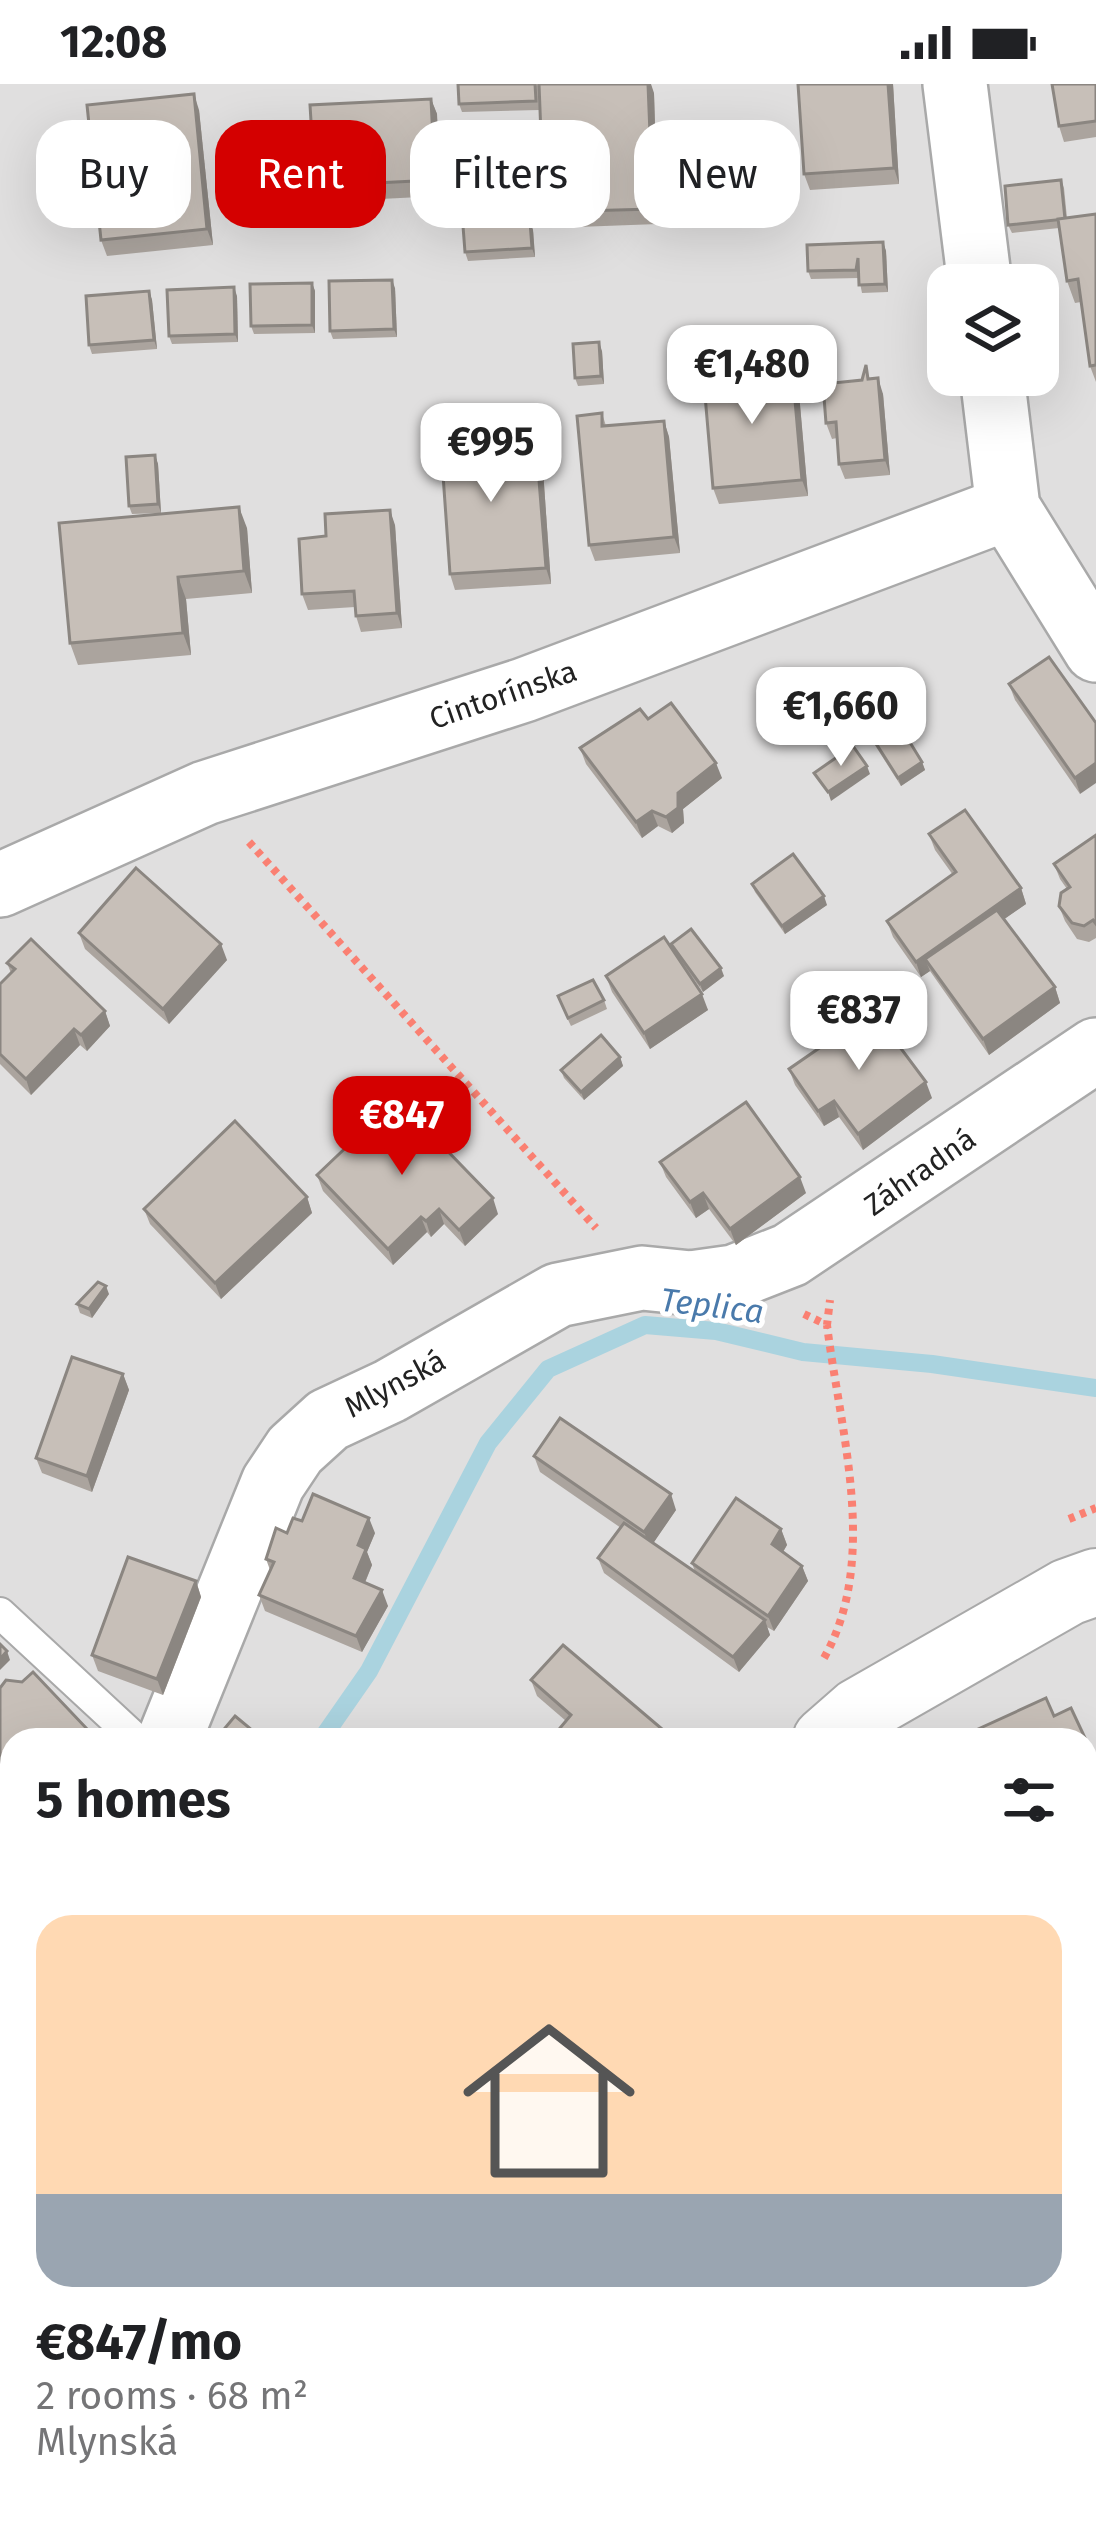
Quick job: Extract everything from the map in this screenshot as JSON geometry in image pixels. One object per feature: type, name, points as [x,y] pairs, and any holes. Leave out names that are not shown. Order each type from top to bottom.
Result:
[{"type":"street","points":[[955,84],[977,264]]},
{"type":"street","points":[[995,396],[1008,508],[1096,650]]},
{"type":"street","name":"Cintorínska","points":[[0,885],[55,856],[205,793],[524,690],[1008,508]]},
{"type":"street","name":"Záhradná","points":[[734,1277],[839,1227],[1096,1050]]},
{"type":"street","name":"Mlynská","points":[[174,1728],[273,1483],[296,1450],[328,1420],[390,1391],[530,1308],[599,1283],[642,1278],[691,1283],[734,1277]]},
{"type":"street","points":[[842,1715],[1068,1592],[1096,1582]]},
{"type":"lane","points":[[0,1613],[124,1728]]},
{"type":"path","points":[[205,793],[642,1278]]},
{"type":"path","points":[[827,1325],[854,1518],[842,1715]]},
{"type":"shaded area","points":[[0,84],[1096,84],[1096,1728],[0,1728]]},
{"type":"building","points":[[458,84],[535,84],[536,101],[459,104]]},
{"type":"building","points":[[539,84],[648,84],[649,120],[634,120],[634,210],[610,210],[610,120],[540,120]]},
{"type":"building","points":[[798,84],[888,84],[894,168],[804,174]]},
{"type":"building","points":[[1052,84],[1096,84],[1096,121],[1059,126]]},
{"type":"building","points":[[194,94],[207,229],[101,240],[100,228],[191,228],[191,120],[89,120],[87,105]]},
{"type":"building","points":[[431,99],[432,120],[410,120],[410,181],[386,182],[386,120],[311,120],[310,105]]},
{"type":"building","points":[[1061,180],[1065,219],[1008,225],[1005,186]]},
{"type":"building","points":[[1096,214],[1096,365],[1090,366],[1078,279],[1067,281],[1058,219]]},
{"type":"building","points":[[463,228],[530,228],[532,248],[465,252]]},
{"type":"building","points":[[883,242],[885,284],[859,285],[858,258],[856,270],[808,271],[807,245]]},
{"type":"building","points":[[392,280],[394,329],[330,331],[329,281]]},
{"type":"building","points":[[312,283],[312,325],[251,326],[250,284]]},
{"type":"building","points":[[234,287],[235,334],[169,336],[167,290]]},
{"type":"building","points":[[149,291],[154,340],[89,345],[86,296]]},
{"type":"building","points":[[599,342],[601,376],[575,378],[573,344]]},
{"type":"building","points":[[866,365],[868,379],[878,378],[885,460],[839,464],[836,422],[826,423],[823,384],[862,380]]},
{"type":"building","points":[[792,366],[802,480],[713,488],[703,372]]},
{"type":"building","points":[[602,413],[602,426],[664,421],[674,537],[589,545],[577,416]]},
{"type":"building","points":[[488,427],[507,456],[537,455],[546,568],[450,574],[440,432]]},
{"type":"building","points":[[155,455],[158,504],[129,506],[126,457]]},
{"type":"building","points":[[239,507],[244,571],[178,577],[183,633],[70,643],[59,523]]},
{"type":"building","points":[[390,510],[397,613],[356,616],[354,591],[302,594],[299,539],[326,536],[325,514]]},
{"type":"building","points":[[1049,657],[1096,723],[1096,763],[1075,778],[1009,684]]},
{"type":"building","points":[[671,703],[716,763],[678,793],[678,808],[666,817],[652,811],[636,822],[580,748],[640,709],[648,719]]},
{"type":"building","points":[[895,718],[922,762],[898,778],[870,734]]},
{"type":"building","points":[[853,746],[867,766],[828,792],[814,773]]},
{"type":"building","points":[[965,810],[1021,888],[916,962],[887,921],[956,872],[929,834]]},
{"type":"building","points":[[1096,835],[1096,924],[1093,920],[1084,926],[1072,923],[1059,906],[1061,893],[1070,887],[1054,864]]},
{"type":"building","points":[[793,854],[824,896],[782,926],[752,884]]},
{"type":"building","points":[[136,868],[221,944],[163,1009],[79,933]]},
{"type":"building","points":[[997,910],[1055,987],[983,1039],[925,959]]},
{"type":"building","points":[[691,929],[721,968],[700,984],[671,944]]},
{"type":"building","points":[[664,937],[702,994],[644,1033],[606,976]]},
{"type":"building","points":[[31,939],[105,1011],[81,1035],[74,1029],[26,1079],[0,1054],[0,984],[15,969],[7,963]]},
{"type":"building","points":[[593,980],[604,1000],[568,1018],[558,996]]},
{"type":"building","points":[[873,1011],[926,1082],[858,1134],[834,1101],[818,1111],[789,1069]]},
{"type":"building","points":[[601,1035],[620,1057],[581,1092],[561,1070]]},
{"type":"building","points":[[397,1099],[493,1198],[459,1230],[439,1209],[426,1221],[421,1217],[388,1249],[317,1175]]},
{"type":"building","points":[[746,1102],[800,1177],[730,1229],[703,1193],[690,1202],[660,1162]]},
{"type":"building","points":[[235,1121],[307,1197],[215,1283],[144,1209]]},
{"type":"building","points":[[98,1282],[106,1286],[89,1309],[77,1304]]},
{"type":"building","points":[[72,1357],[123,1374],[87,1476],[36,1458]]},
{"type":"building","points":[[560,1418],[671,1494],[644,1532],[534,1456]]},
{"type":"building","points":[[313,1494],[369,1518],[358,1545],[366,1549],[354,1578],[382,1590],[356,1636],[259,1595],[274,1562],[266,1559],[276,1528],[287,1533],[293,1518],[302,1521]]},
{"type":"building","points":[[736,1498],[781,1529],[772,1544],[802,1566],[768,1616],[692,1563]]},
{"type":"building","points":[[624,1523],[765,1620],[733,1657],[598,1558]]},
{"type":"building","points":[[128,1557],[196,1581],[157,1679],[92,1655]]},
{"type":"building","points":[[563,1645],[661,1728],[560,1728],[571,1715],[531,1680]]},
{"type":"building","points":[[33,1672],[86,1728],[0,1728],[0,1688],[6,1680],[22,1682]]},
{"type":"building","points":[[1046,1698],[1054,1716],[1071,1708],[1080,1728],[980,1728]]},
{"type":"building","points":[[235,1716],[250,1728],[225,1728]]},
{"type":"waterway","name":"Teplica","points":[[329,1728],[369,1671],[488,1443],[548,1369],[645,1325],[716,1331],[803,1352],[932,1364],[1096,1388]]}]
